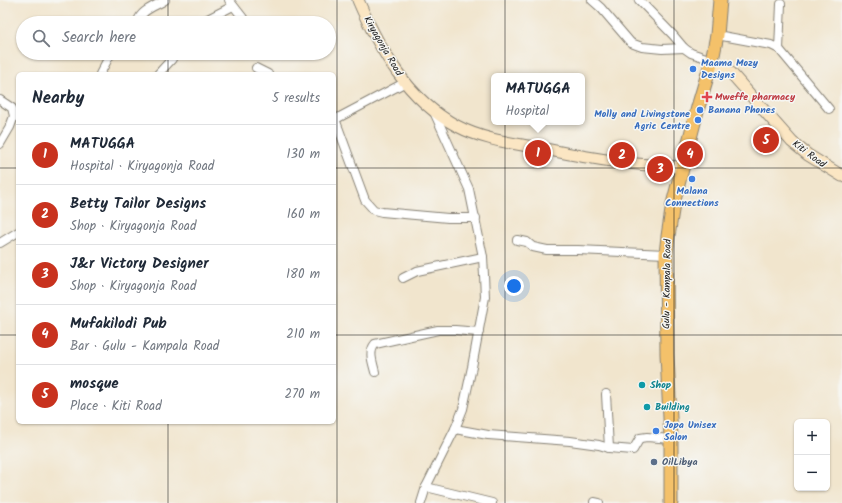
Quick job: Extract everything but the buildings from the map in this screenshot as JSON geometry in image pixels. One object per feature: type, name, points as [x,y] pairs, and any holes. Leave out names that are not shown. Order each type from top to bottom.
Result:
[{"type":"main road","name":"Gulu - Kampala Road","points":[[671,503],[671,439],[667,354],[666,254],[673,204],[712,60],[717,35],[720,0]]},
{"type":"street","points":[[141,16],[142,13],[165,0]]},
{"type":"street","name":"Kiryagonja Road","points":[[358,0],[377,40],[404,83],[433,110],[457,126],[483,136],[566,153],[657,166],[682,167]]},
{"type":"street","points":[[592,0],[601,8],[631,43],[642,47],[662,50],[684,48]]},
{"type":"street","points":[[639,0],[684,48],[691,53],[712,60]]},
{"type":"street","points":[[211,16],[231,3],[241,16]]},
{"type":"street","points":[[779,49],[781,4]]},
{"type":"street","points":[[717,35],[770,45],[779,49],[829,110]]},
{"type":"street","points":[[101,72],[107,60]]},
{"type":"street","points":[[160,72],[170,60]]},
{"type":"street","name":"Kiti Road","points":[[712,60],[719,67],[731,73],[792,142],[808,155],[842,176]]},
{"type":"street","points":[[256,68],[264,72]]},
{"type":"street","points":[[336,119],[404,83]]},
{"type":"street","points":[[0,100],[12,108],[14,116],[10,127],[0,144]]},
{"type":"street","points":[[421,503],[426,487],[455,429],[468,392],[485,297],[482,257],[476,218],[469,189],[433,110]]},
{"type":"street","points":[[336,123],[365,200],[374,210],[427,216],[476,218]]},
{"type":"street","points":[[1,241],[16,233]]},
{"type":"street","points":[[517,240],[527,242],[533,247],[547,250],[666,254]]},
{"type":"street","points":[[403,278],[417,271],[482,257]]},
{"type":"street","points":[[375,372],[371,354],[372,348],[375,344],[438,330],[479,332]]},
{"type":"street","points":[[606,394],[609,448]]},
{"type":"street","points":[[455,429],[488,435],[570,441],[609,448],[633,450],[640,438],[647,437],[671,439]]},
{"type":"street","points":[[426,487],[492,503]]},
{"type":"place","name":"Maama Mozy Designs","points":[[693,69]]},
{"type":"place","name":"Mweffe pharmacy","points":[[707,97]]},
{"type":"place","name":"Banana Phones","points":[[700,110]]},
{"type":"place","name":"Molly and Livingstone Agric Centre","points":[[698,120]]},
{"type":"place","name":"mosque","points":[[766,140]]},
{"type":"place","name":"MATUGGA","points":[[538,153]]},
{"type":"place","name":"Mufakilodi Pub","points":[[690,154]]},
{"type":"place","name":"Betty Tailor Designs","points":[[622,155]]},
{"type":"place","name":"J&r Victory Designer","points":[[660,169]]},
{"type":"place","name":"Malana Connections","points":[[692,179]]},
{"type":"place","name":"Shop","points":[[642,385]]},
{"type":"place","name":"Building","points":[[647,407]]},
{"type":"place","name":"Jopa Unisex Salon","points":[[656,431]]},
{"type":"place","name":"OilLibya","points":[[654,462]]}]
